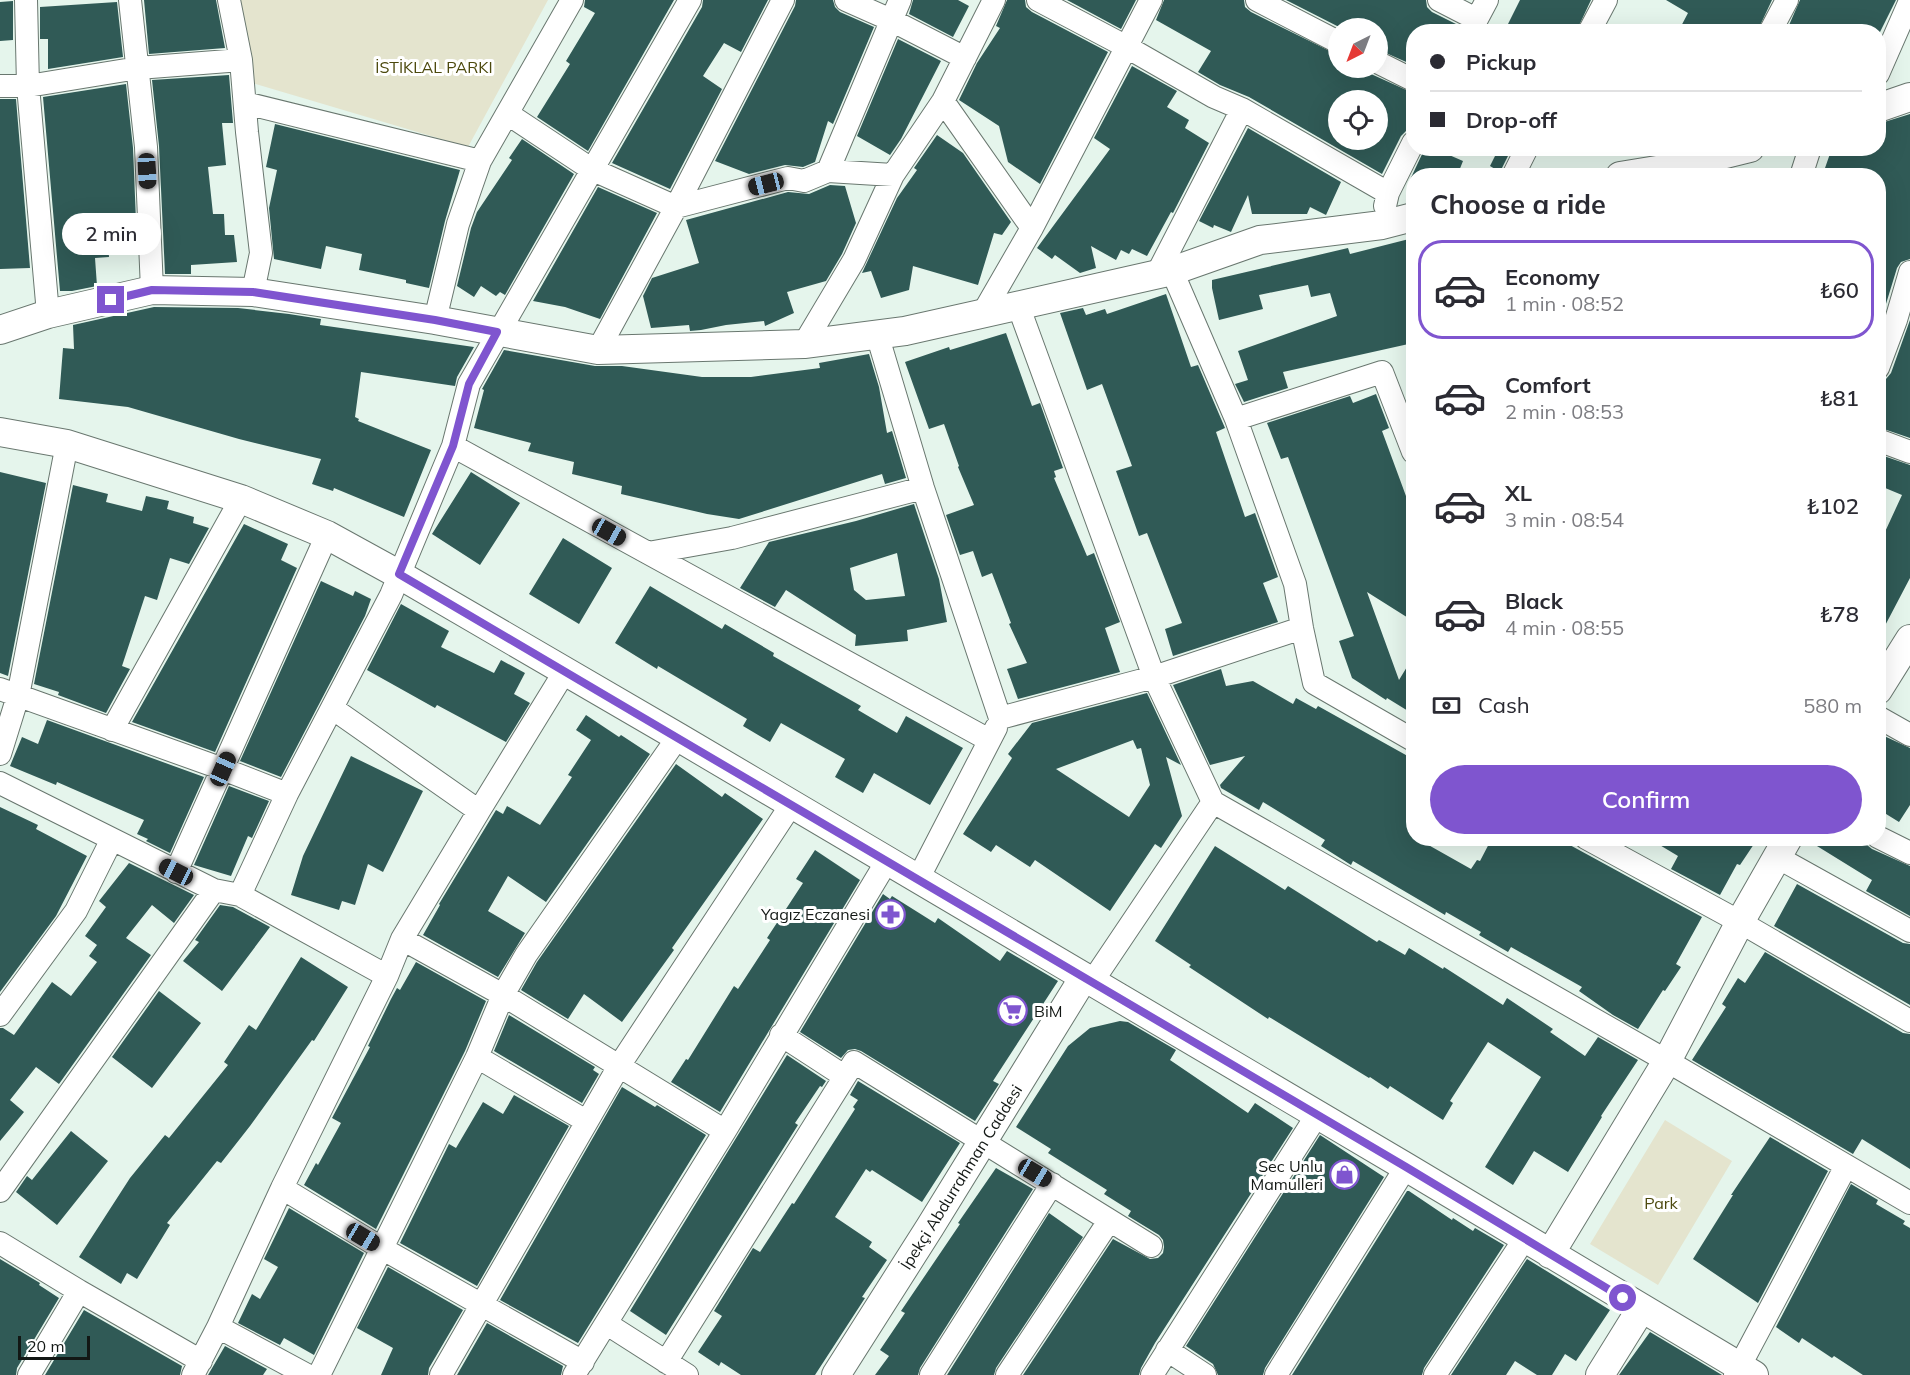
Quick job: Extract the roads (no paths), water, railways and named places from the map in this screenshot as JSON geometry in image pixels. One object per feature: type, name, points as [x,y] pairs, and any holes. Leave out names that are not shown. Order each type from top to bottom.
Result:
[{"type":"street","points":[[26,0],[28,86],[48,314]]},
{"type":"street","points":[[130,0],[146,147],[152,290]]},
{"type":"street","points":[[229,0],[241,60],[261,252],[253,292]]},
{"type":"street","points":[[435,320],[458,224],[480,161],[572,0]]},
{"type":"street","points":[[240,895],[287,795],[390,595],[453,446],[469,384],[690,0]]},
{"type":"street","points":[[598,350],[676,207],[783,0]]},
{"type":"street","points":[[846,0],[896,10],[965,58]]},
{"type":"street","points":[[804,344],[855,260],[893,175],[943,101],[994,0]]},
{"type":"street","points":[[1038,0],[1214,97],[1242,109],[1388,193]]},
{"type":"street","points":[[983,313],[1032,228],[1151,0]]},
{"type":"street","points":[[1257,0],[1328,37]]},
{"type":"street","points":[[1439,0],[1477,17]]},
{"type":"street","points":[[1593,24],[1606,0]]},
{"type":"street","points":[[1774,24],[1787,0]]},
{"type":"street","points":[[1886,56],[1910,1]]},
{"type":"street","points":[[828,171],[896,10]]},
{"type":"street","points":[[0,86],[28,86],[138,68],[241,60]]},
{"type":"street","points":[[1388,68],[1406,76]]},
{"type":"street","points":[[1886,105],[1910,97]]},
{"type":"street","points":[[943,101],[1032,228]]},
{"type":"street","points":[[245,103],[480,161]]},
{"type":"street","points":[[1164,272],[1242,109]]},
{"type":"street","points":[[508,114],[591,169],[676,207],[788,178],[804,181],[828,171],[893,175]]},
{"type":"street","points":[[1382,225],[1388,193],[1406,156]]},
{"type":"street","points":[[1677,168],[1704,156]]},
{"type":"street","points":[[0,330],[48,314],[152,290],[253,292],[435,320],[598,350],[804,344],[905,331],[1164,272],[1260,240],[1382,225],[1406,219]]},
{"type":"street","points":[[1164,272],[1236,419],[1295,584],[1314,683],[1406,736]]},
{"type":"street","points":[[1886,354],[1903,323],[1910,272]]},
{"type":"street","points":[[1018,305],[1154,677],[1213,802],[1667,1061],[1910,1203]]},
{"type":"street","points":[[878,334],[923,488],[1000,718],[918,879]]},
{"type":"street","points":[[1236,419],[1382,372],[1404,404]]},
{"type":"street","points":[[0,432],[67,444],[241,499],[327,535],[399,574],[678,737],[1406,1167],[1743,1372],[1846,1166]]},
{"type":"street","points":[[1886,443],[1910,452]]},
{"type":"street","points":[[0,754],[9,692],[67,444]]},
{"type":"street","points":[[453,446],[989,740]]},
{"type":"street","points":[[648,553],[732,538],[923,488]]},
{"type":"street","points":[[112,730],[241,499]]},
{"type":"street","points":[[176,872],[327,535]]},
{"type":"street","points":[[1000,718],[1154,677],[1302,628]]},
{"type":"street","points":[[1886,683],[1902,669],[1910,639]]},
{"type":"street","points":[[0,1243],[197,1368],[282,1188],[387,976],[402,939],[565,671]]},
{"type":"street","points":[[9,692],[223,769],[287,795]]},
{"type":"street","points":[[332,708],[479,811]]},
{"type":"street","points":[[1886,722],[1910,735]]},
{"type":"street","points":[[319,1375],[477,1057],[503,995],[526,955],[678,737]]},
{"type":"street","points":[[0,783],[214,890],[240,895],[387,976]]},
{"type":"street","points":[[1088,980],[1213,802]]},
{"type":"street","points":[[442,1375],[619,1066],[791,805]]},
{"type":"street","points":[[0,1015],[76,911],[112,839]]},
{"type":"street","points":[[1886,841],[1910,853]]},
{"type":"street","points":[[1601,846],[1740,922],[1910,1021]]},
{"type":"street","points":[[1550,1254],[1667,1061],[1740,922],[1783,848],[1910,931]]},
{"type":"street","points":[[282,1188],[482,1305],[578,1369],[887,861]]},
{"type":"street","points":[[0,1191],[214,890]]},
{"type":"street","points":[[402,939],[503,995],[724,1131]]},
{"type":"street","name":"İpekçi Abdurrahman Caddesi","points":[[836,1375],[983,1141],[1088,980]]},
{"type":"street","points":[[780,1035],[844,1076]]},
{"type":"street","points":[[477,1057],[586,1121]]},
{"type":"street","points":[[666,1362],[854,1062],[1151,1246]]},
{"type":"street","points":[[1152,1375],[1317,1115]]},
{"type":"street","points":[[1276,1375],[1406,1167]]},
{"type":"street","points":[[932,1375],[1052,1184]]},
{"type":"street","points":[[1007,1375],[1109,1221]]},
{"type":"street","points":[[1435,1375],[1525,1238]]},
{"type":"street","points":[[29,1375],[79,1292]]},
{"type":"street","points":[[1600,1375],[1641,1309]]},
{"type":"street","points":[[607,1324],[687,1375]]},
{"type":"street","points":[[218,1327],[307,1375]]},
{"type":"street","points":[[1167,1350],[1205,1375]]},
{"type":"place","name":"Yagız Eczanesi","points":[[891,914]]},
{"type":"place","name":"BiM","points":[[1013,1011]]},
{"type":"place","name":"Sec Unlu Mamulleri","points":[[1344,1175]]},
{"type":"park label","name":"İSTİKLAL PARKI","points":[[434,67]]},
{"type":"park label","name":"Park","points":[[1661,1203]]}]
